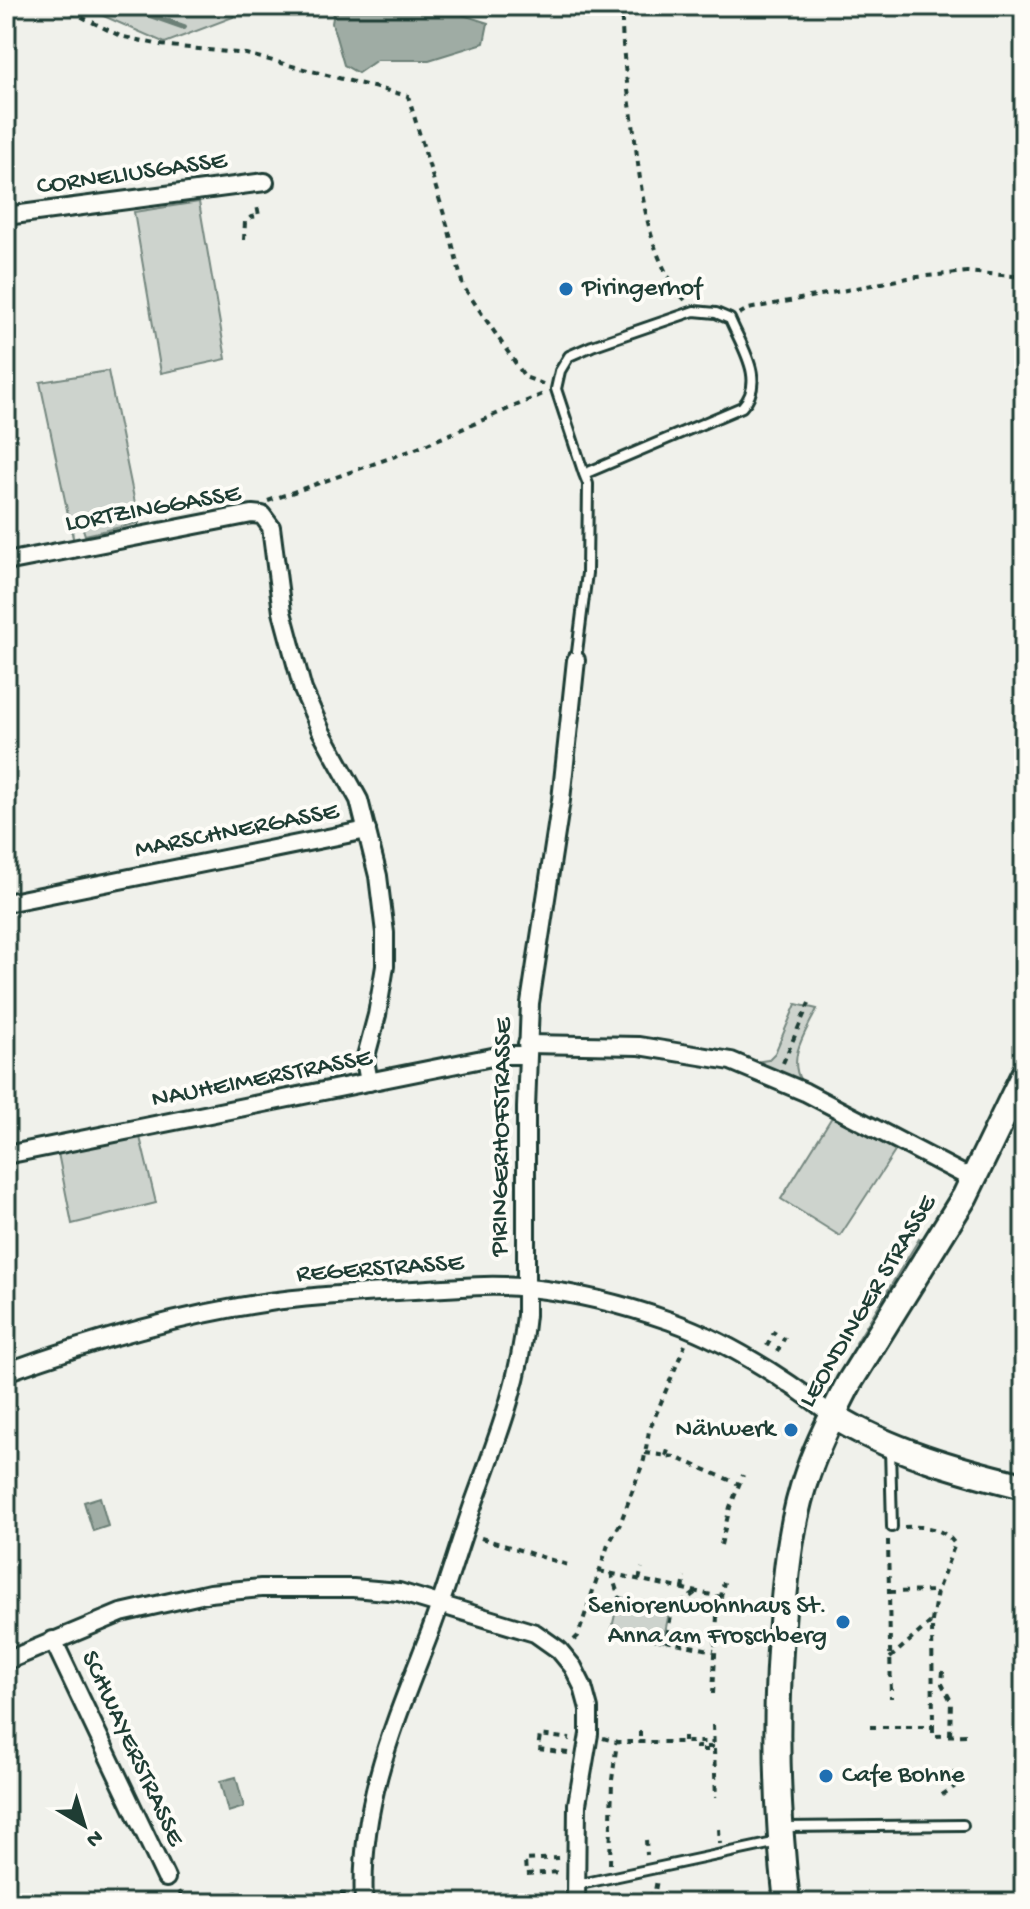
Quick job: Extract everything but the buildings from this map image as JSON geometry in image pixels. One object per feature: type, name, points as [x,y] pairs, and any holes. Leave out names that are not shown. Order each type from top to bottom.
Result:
[{"type":"street","name":"CORNELIUSGASSE","points":[[6,216],[265,182]]},
{"type":"street","name":"LORTZINGGASSE","points":[[6,562],[243,516],[262,515],[271,527],[282,612],[303,690],[321,731],[354,788],[367,830]]},
{"type":"street","name":"PIRINGERHOFSTRASSE","points":[[358,1898],[375,1785],[397,1714],[439,1604],[517,1378],[524,1338],[527,1050],[534,971],[561,800],[576,660]]},
{"type":"street","name":"MARSCHNERGASSE","points":[[6,903],[367,830],[378,876],[385,933],[383,988],[365,1060],[369,1082]]},
{"type":"street","name":"NAUHEIMERSTRASSE","points":[[6,1155],[527,1050],[601,1044],[677,1051],[731,1061],[777,1078],[974,1180]]},
{"type":"street","name":"LEONDINGER STRASSE","points":[[787,1903],[776,1702],[789,1554],[807,1473],[832,1415],[974,1180],[1024,1074]]},
{"type":"street","name":"REGERSTRASSE","points":[[6,1372],[56,1353],[123,1334],[267,1302],[328,1294],[525,1287],[595,1300],[674,1322],[742,1354],[798,1388],[832,1415]]},
{"type":"street","points":[[832,1415],[890,1445],[952,1467],[1024,1486]]},
{"type":"street","points":[[6,1661],[121,1613],[240,1589],[353,1588],[399,1592],[535,1633],[560,1652],[573,1667],[589,1709],[589,1734],[577,1804],[576,1903]]},
{"type":"street","name":"SCHWAYERSTRASSE","points":[[53,1640],[166,1878]]},
{"type":"lane","points":[[576,660],[587,573],[588,484],[584,474],[556,389],[560,371],[569,356],[694,311],[716,313],[730,319],[755,380],[749,400],[742,407],[584,474]]},
{"type":"lane","points":[[890,1445],[892,1527]]},
{"type":"lane","points":[[575,1885],[781,1834],[963,1825]]},
{"type":"path","points":[[60,6],[120,36],[160,45],[246,54],[408,96],[463,286],[525,377],[556,389]]},
{"type":"path","points":[[622,6],[621,41],[644,207],[662,262],[676,290],[694,311]]},
{"type":"path","points":[[244,240],[245,222],[259,216],[257,205]]},
{"type":"path","points":[[730,319],[748,309],[908,278],[967,272],[1024,277]]},
{"type":"path","points":[[262,515],[268,500],[418,448],[458,428],[556,389]]},
{"type":"path","points":[[777,1078],[809,1003]]},
{"type":"path","points":[[767,1346],[775,1331]]},
{"type":"path","points":[[777,1352],[785,1337]]},
{"type":"path","points":[[560,1652],[578,1636],[599,1571],[620,1524],[645,1453],[649,1431],[685,1345]]},
{"type":"path","points":[[666,1456],[669,1447]]},
{"type":"path","points":[[679,1458],[681,1452]]},
{"type":"path","points":[[645,1453],[679,1458],[739,1484]]},
{"type":"path","points":[[698,1467],[700,1460]]},
{"type":"path","points":[[711,1472],[713,1465]]},
{"type":"path","points":[[729,1480],[732,1473]]},
{"type":"path","points":[[721,1545],[743,1475]]},
{"type":"path","points":[[891,1698],[888,1527],[929,1527],[953,1540],[955,1549],[937,1591],[932,1621],[933,1736],[967,1735]]},
{"type":"path","points":[[475,1536],[571,1566]]},
{"type":"path","points":[[639,1580],[642,1568]]},
{"type":"path","points":[[599,1571],[721,1597]]},
{"type":"path","points":[[611,1573],[620,1600]]},
{"type":"path","points":[[683,1589],[685,1577]]},
{"type":"path","points":[[713,1694],[714,1651],[724,1582]]},
{"type":"path","points":[[889,1592],[937,1591]]},
{"type":"path","points":[[696,1592],[672,1610],[666,1641],[714,1651]]},
{"type":"path","points":[[890,1658],[932,1621]]},
{"type":"path","points":[[943,1671],[942,1684],[951,1701],[950,1736]]},
{"type":"path","points":[[713,1725],[716,1798]]},
{"type":"path","points":[[870,1727],[933,1727]]},
{"type":"path","points":[[640,1731],[640,1742]]},
{"type":"path","points":[[684,1731],[684,1742]]},
{"type":"path","points":[[589,1734],[617,1742],[684,1742],[712,1746]]},
{"type":"path","points":[[569,1753],[538,1749],[540,1735],[572,1739]]},
{"type":"path","points":[[610,1878],[612,1780],[617,1742]]},
{"type":"path","points":[[942,1795],[954,1787],[954,1767]]},
{"type":"path","points":[[559,1858],[525,1860],[526,1874],[559,1872]]},
{"type":"path","points":[[6,1881],[23,1903]]},
{"type":"path","points":[[197,1903],[237,1893],[358,1898]]},
{"type":"shaded area","points":[[81,6],[237,6],[233,17],[165,43]]},
{"type":"shaded area","points":[[335,6],[459,6],[463,15],[488,23],[484,43],[429,60],[377,60],[358,73],[344,65],[332,23]]},
{"type":"shaded area","points":[[199,202],[226,359],[161,373],[134,212]]},
{"type":"shaded area","points":[[108,371],[139,523],[85,535],[82,526],[72,528],[73,538],[40,382]]},
{"type":"shaded area","points":[[796,1004],[817,1009],[797,1054],[797,1072],[801,1081],[755,1062],[768,1060],[775,1053]]},
{"type":"shaded area","points":[[832,1117],[896,1150],[840,1236],[781,1199]]},
{"type":"shaded area","points":[[140,1137],[156,1203],[72,1224],[58,1153]]},
{"type":"shaded area","points":[[919,1239],[924,1243],[861,1346],[856,1343]]},
{"type":"shaded area","points":[[100,1497],[108,1526],[93,1531],[84,1502]]},
{"type":"shaded area","points":[[619,1597],[670,1608],[663,1642],[611,1632]]},
{"type":"shaded area","points":[[236,1777],[244,1807],[228,1812],[220,1781]]},
{"type":"waterway","points":[[124,6],[184,27]]},
{"type":"place","name":"Piringerhof","points":[[566,289]]},
{"type":"place","name":"Nähwerk","points":[[791,1430]]},
{"type":"place","name":"Seniorenwohnhaus St. Anna am Froschberg","points":[[843,1622]]},
{"type":"place","name":"Cafe Bohne","points":[[826,1776]]}]
